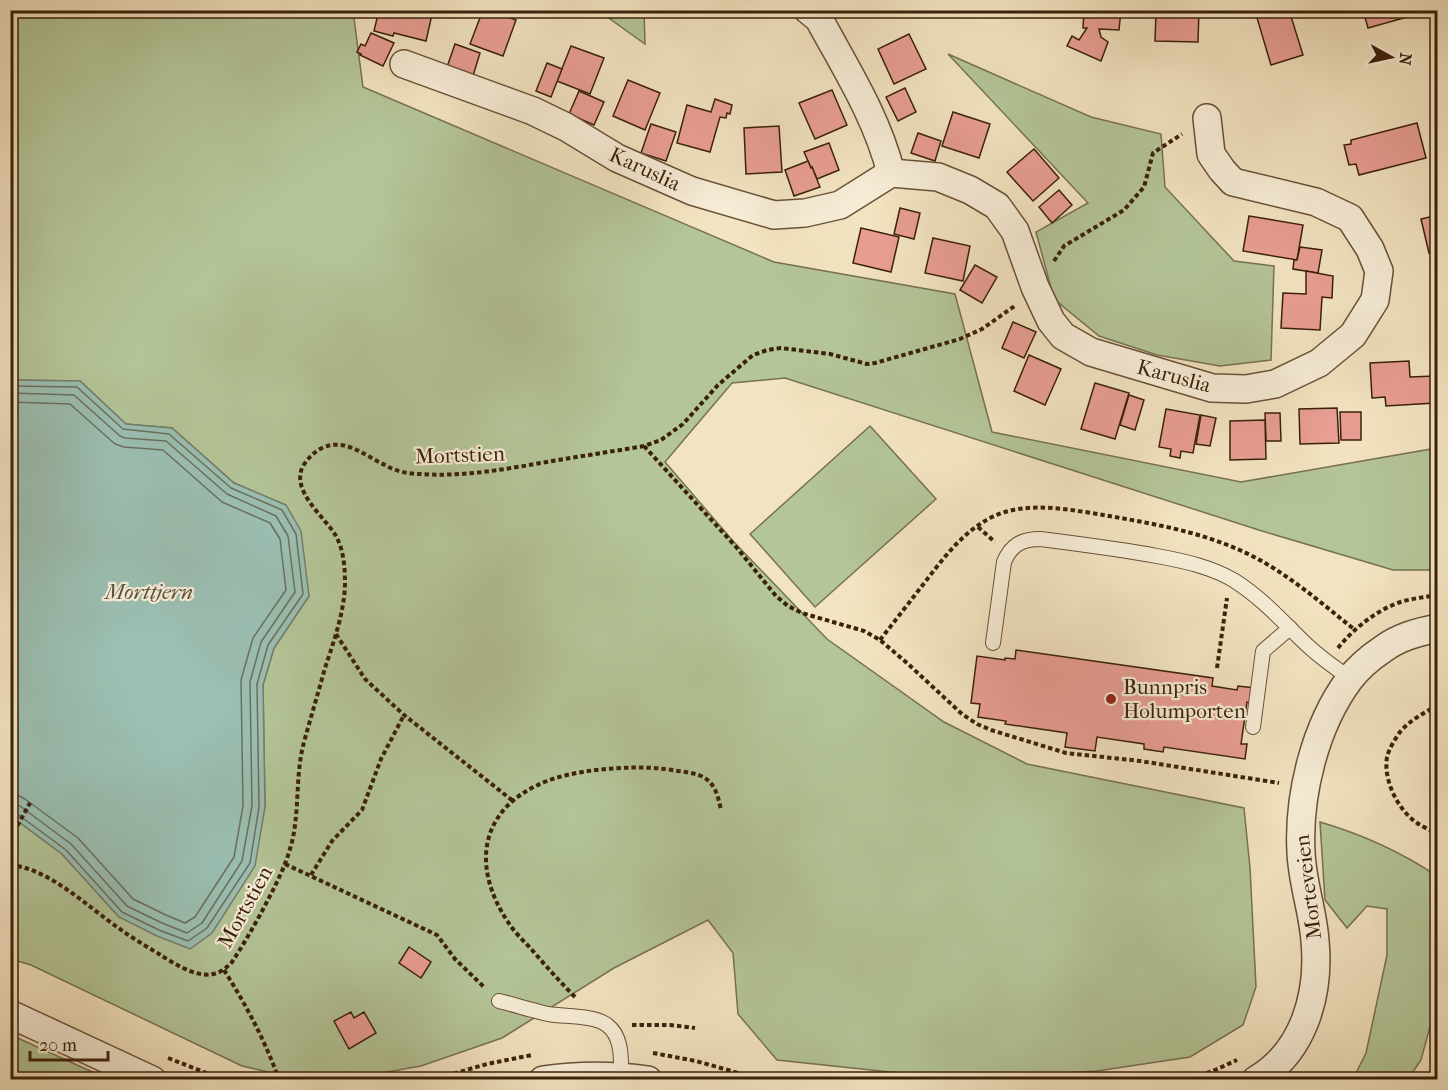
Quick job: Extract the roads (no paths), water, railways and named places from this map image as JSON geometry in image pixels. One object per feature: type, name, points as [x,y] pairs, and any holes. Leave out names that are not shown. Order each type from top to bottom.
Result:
[{"type":"street","points":[[807,10],[819,19],[868,109],[885,150],[891,173]]},
{"type":"street","name":"Karuslia","points":[[404,64],[533,111],[566,127],[617,158],[692,191],[774,215],[806,213],[840,205],[891,173],[938,177],[970,190],[997,206],[1015,231],[1035,287],[1051,321],[1063,336],[1091,352],[1212,388],[1246,389],[1275,384],[1319,363],[1353,335],[1375,300],[1379,271],[1370,249],[1350,218],[1317,202],[1233,182],[1211,154],[1207,118]]},
{"type":"street","name":"Morteveien","points":[[1256,1080],[1283,1058],[1304,1024],[1310,1007],[1315,975],[1315,941],[1301,854],[1300,830],[1303,804],[1319,739],[1338,697],[1350,678],[1368,660],[1406,636],[1437,628]]},
{"type":"street","points":[[10,1014],[152,1080]]},
{"type":"street","points":[[543,1080],[582,1076],[648,1080]]},
{"type":"lane","points":[[993,643],[1004,562],[1008,552],[1029,539],[1125,550],[1182,561],[1234,580],[1270,607],[1328,663],[1350,678]]},
{"type":"lane","points":[[1253,727],[1263,651],[1290,628]]},
{"type":"lane","points":[[499,1001],[603,1024],[615,1035],[621,1050],[621,1077]]},
{"type":"water","name":"Morttjern","points":[[11,380],[80,381],[126,424],[172,428],[234,483],[286,505],[301,531],[309,596],[274,648],[263,685],[265,807],[255,866],[212,933],[190,949],[119,917],[62,854],[11,816]]},
{"type":"place","name":"Bunnpris Holumporten","points":[[1111,699]]}]
